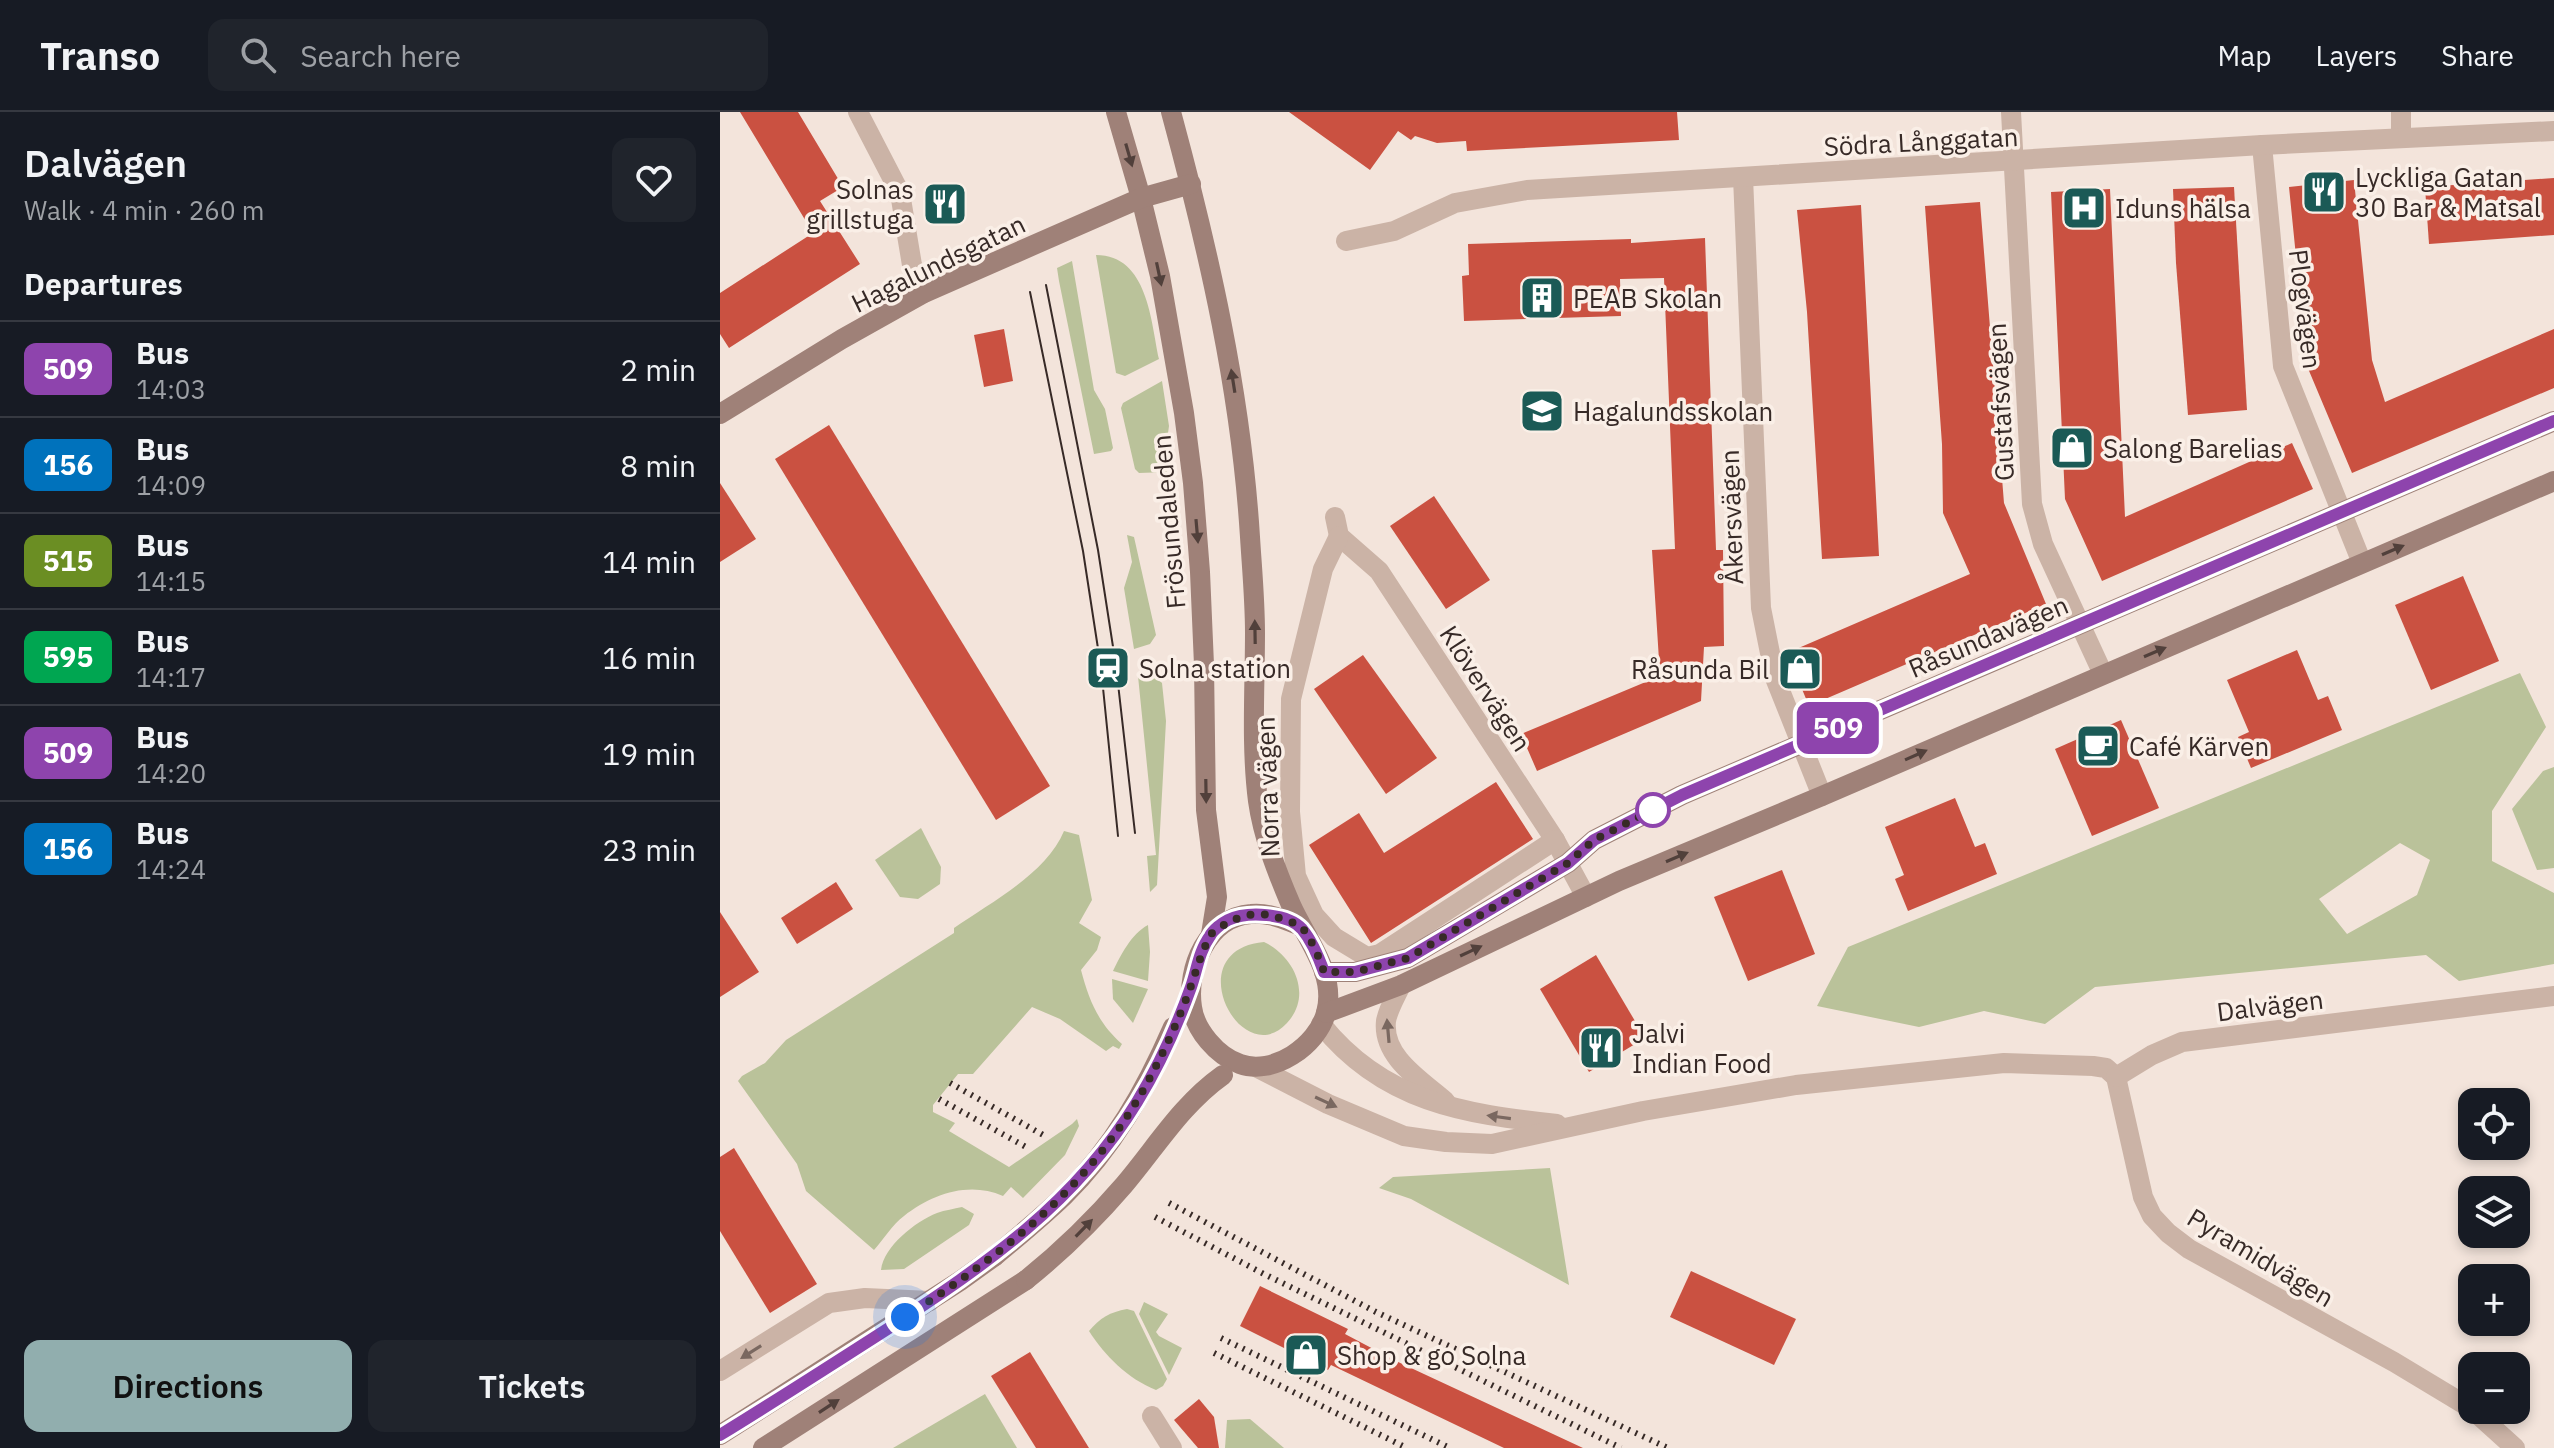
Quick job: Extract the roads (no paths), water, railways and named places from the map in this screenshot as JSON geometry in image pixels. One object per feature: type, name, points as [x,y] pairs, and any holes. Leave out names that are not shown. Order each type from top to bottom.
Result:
[{"type":"main road","name":"Frösundaleden","points":[[1116,112],[1141,198],[1170,330],[1194,497],[1204,665],[1206,810],[1217,897],[1211,934]]},
{"type":"main road","points":[[763,1448],[1026,1280],[1077,1236],[1126,1183],[1184,1107],[1201,1091],[1239,1068],[1273,1064],[1304,1047],[1323,1018],[1328,991],[1324,972],[1301,926],[1266,838],[1258,800],[1254,733],[1255,629],[1243,459],[1219,304],[1171,112]]},
{"type":"main road","name":"Hagalundsgatan","points":[[720,414],[924,293],[1141,198],[1191,184]]},
{"type":"main road","name":"Råsundavägen","points":[[1324,972],[1355,972],[1408,958],[1568,863],[1594,840],[1670,801],[2554,421]]},
{"type":"main road","points":[[1323,1018],[1401,985],[1619,881],[2554,481]]},
{"type":"main road","points":[[720,1435],[995,1256],[1065,1195],[1092,1166],[1138,1100],[1192,985],[1211,934],[1228,920],[1249,914],[1271,914],[1301,926]]},
{"type":"main road","points":[[1192,985],[1192,1008],[1198,1026],[1217,1050],[1239,1068]]},
{"type":"street","points":[[858,112],[900,193],[912,265],[924,293]]},
{"type":"street","name":"Gustafsvägen","points":[[2011,112],[2032,504],[2043,544],[2103,674]]},
{"type":"street","points":[[2401,112],[2401,138]]},
{"type":"street","name":"Södra Långgatan","points":[[1346,241],[1394,231],[1455,203],[1527,190],[2262,145],[2554,131]]},
{"type":"street","name":"Plogvägen","points":[[2262,145],[2283,366],[2362,563]]},
{"type":"street","name":"Åkersvägen","points":[[1743,177],[1761,608],[1775,678],[1822,796]]},
{"type":"street","name":"Klövervägen","points":[[1337,527],[1379,571],[1555,840],[1586,897]]},
{"type":"street","name":"Norra vägen","points":[[1337,527],[1323,569],[1291,699],[1290,812],[1296,876],[1314,915],[1334,937],[1367,957],[1380,954],[1555,840]]},
{"type":"street","points":[[1401,985],[1386,1019],[1387,1040],[1405,1066],[1454,1109]]},
{"type":"street","name":"Dalvägen","points":[[2116,1077],[2152,1055],[2182,1042],[2554,996]]},
{"type":"street","points":[[1323,1018],[1339,1047],[1364,1068],[1404,1091],[1454,1109],[1501,1118],[1577,1126]]},
{"type":"street","points":[[1239,1068],[1404,1136],[1492,1144],[1643,1111],[1796,1085],[2004,1063],[2093,1066],[2106,1068],[2116,1077]]},
{"type":"street","name":"Pyramidvägen","points":[[2116,1077],[2143,1197],[2152,1216],[2168,1233],[2189,1249],[2394,1362],[2458,1401]]},
{"type":"street","points":[[720,1371],[829,1303],[865,1298],[930,1301]]},
{"type":"street","points":[[1152,1416],[1172,1448]]},
{"type":"street","name":"Pyramidvägen","points":[[2488,1424],[2515,1448]]},
{"type":"tram line","points":[[1046,285],[1098,550],[1116,666],[1135,833]]},
{"type":"tram line","points":[[1030,292],[1083,551],[1101,668],[1118,836]]},
{"type":"railway","points":[[950,1083],[1045,1136]]},
{"type":"railway","points":[[939,1099],[1026,1147]]},
{"type":"railway","points":[[1169,1203],[1376,1312],[1668,1448]]},
{"type":"railway","points":[[1155,1217],[1264,1274],[1621,1448]]},
{"type":"railway","points":[[1221,1338],[1450,1448]]},
{"type":"railway","points":[[1214,1353],[1407,1448]]},
{"type":"place","name":"Lyckliga Gatan 30 Bar & Matsal","points":[[2324,192]]},
{"type":"place","name":"Solnas grillstuga","points":[[945,204]]},
{"type":"place","name":"Iduns hälsa","points":[[2084,208]]},
{"type":"place","name":"PEAB Skolan","points":[[1542,298]]},
{"type":"place","name":"Hagalundsskolan","points":[[1542,411]]},
{"type":"place","name":"Salong Barelias","points":[[2072,448]]},
{"type":"place","name":"Solna station","points":[[1108,668]]},
{"type":"place","name":"Råsunda Bil","points":[[1800,669]]},
{"type":"place","name":"Café Kärven","points":[[2098,746]]},
{"type":"place","name":"Jalvi Indian Food","points":[[1601,1048]]},
{"type":"place","name":"Shop & go Solna","points":[[1306,1355]]}]
